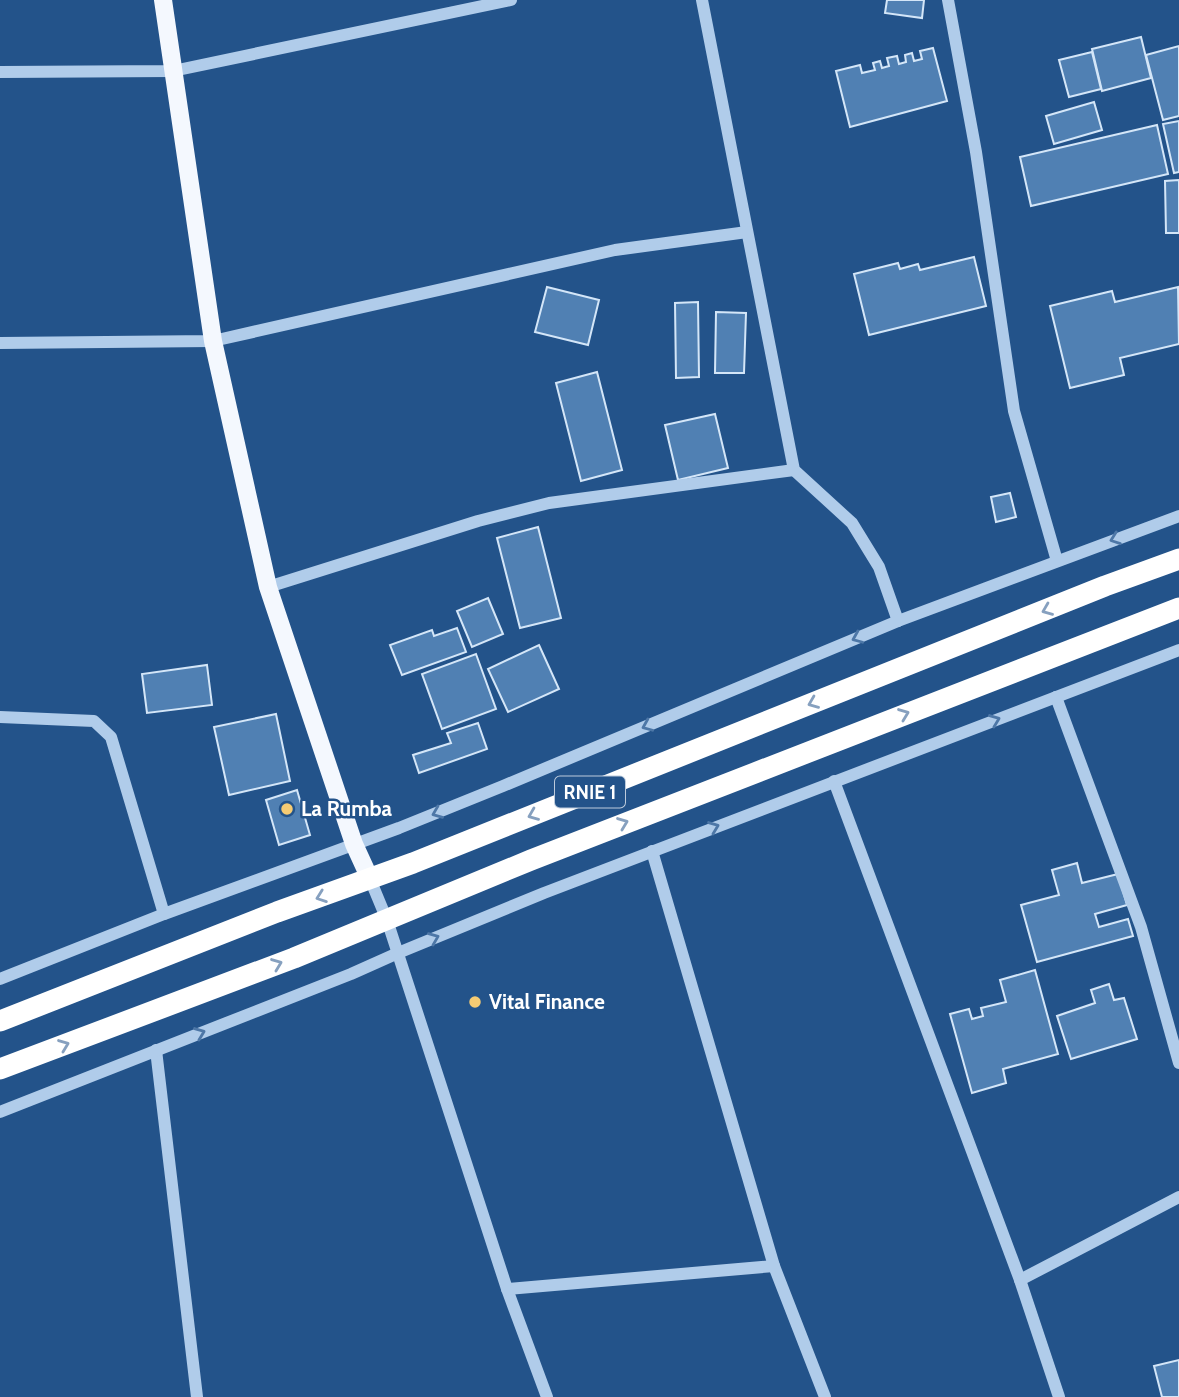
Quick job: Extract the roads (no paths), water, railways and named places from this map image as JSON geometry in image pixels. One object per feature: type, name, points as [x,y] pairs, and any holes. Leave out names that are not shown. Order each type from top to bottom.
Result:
[{"type":"highway","name":"RNIE 1","points":[[0,1021],[277,912],[370,879],[1105,586],[1179,559]]},
{"type":"highway","name":"RNIE 1","points":[[0,1069],[294,958],[544,855],[1179,608]]},
{"type":"main road","points":[[163,0],[212,341],[268,587],[354,844],[370,879]]},
{"type":"street","points":[[0,72],[173,71],[511,0]]},
{"type":"street","points":[[702,0],[794,470],[852,523],[879,567],[898,621]]},
{"type":"street","points":[[948,0],[976,152],[1014,411],[1057,561]]},
{"type":"street","points":[[0,343],[212,341],[615,250],[747,232]]},
{"type":"street","points":[[268,587],[478,521],[549,503],[794,470]]},
{"type":"street","points":[[0,979],[503,786],[898,621],[1179,516]]},
{"type":"street","points":[[0,1112],[351,974],[544,893],[1179,650]]},
{"type":"street","points":[[1056,697],[1141,927],[1179,1063]]},
{"type":"street","points":[[0,717],[94,720],[111,737],[164,914]]},
{"type":"street","points":[[834,781],[1020,1280],[1059,1397]]},
{"type":"street","points":[[652,851],[774,1266],[825,1397]]},
{"type":"street","points":[[370,879],[387,920],[507,1289],[547,1397]]},
{"type":"street","points":[[156,1051],[197,1397]]},
{"type":"street","points":[[1020,1280],[1179,1197]]},
{"type":"street","points":[[507,1289],[774,1266]]},
{"type":"place","name":"La Rumba","points":[[287,809]]},
{"type":"place","name":"Vital Finance","points":[[475,1002]]}]
